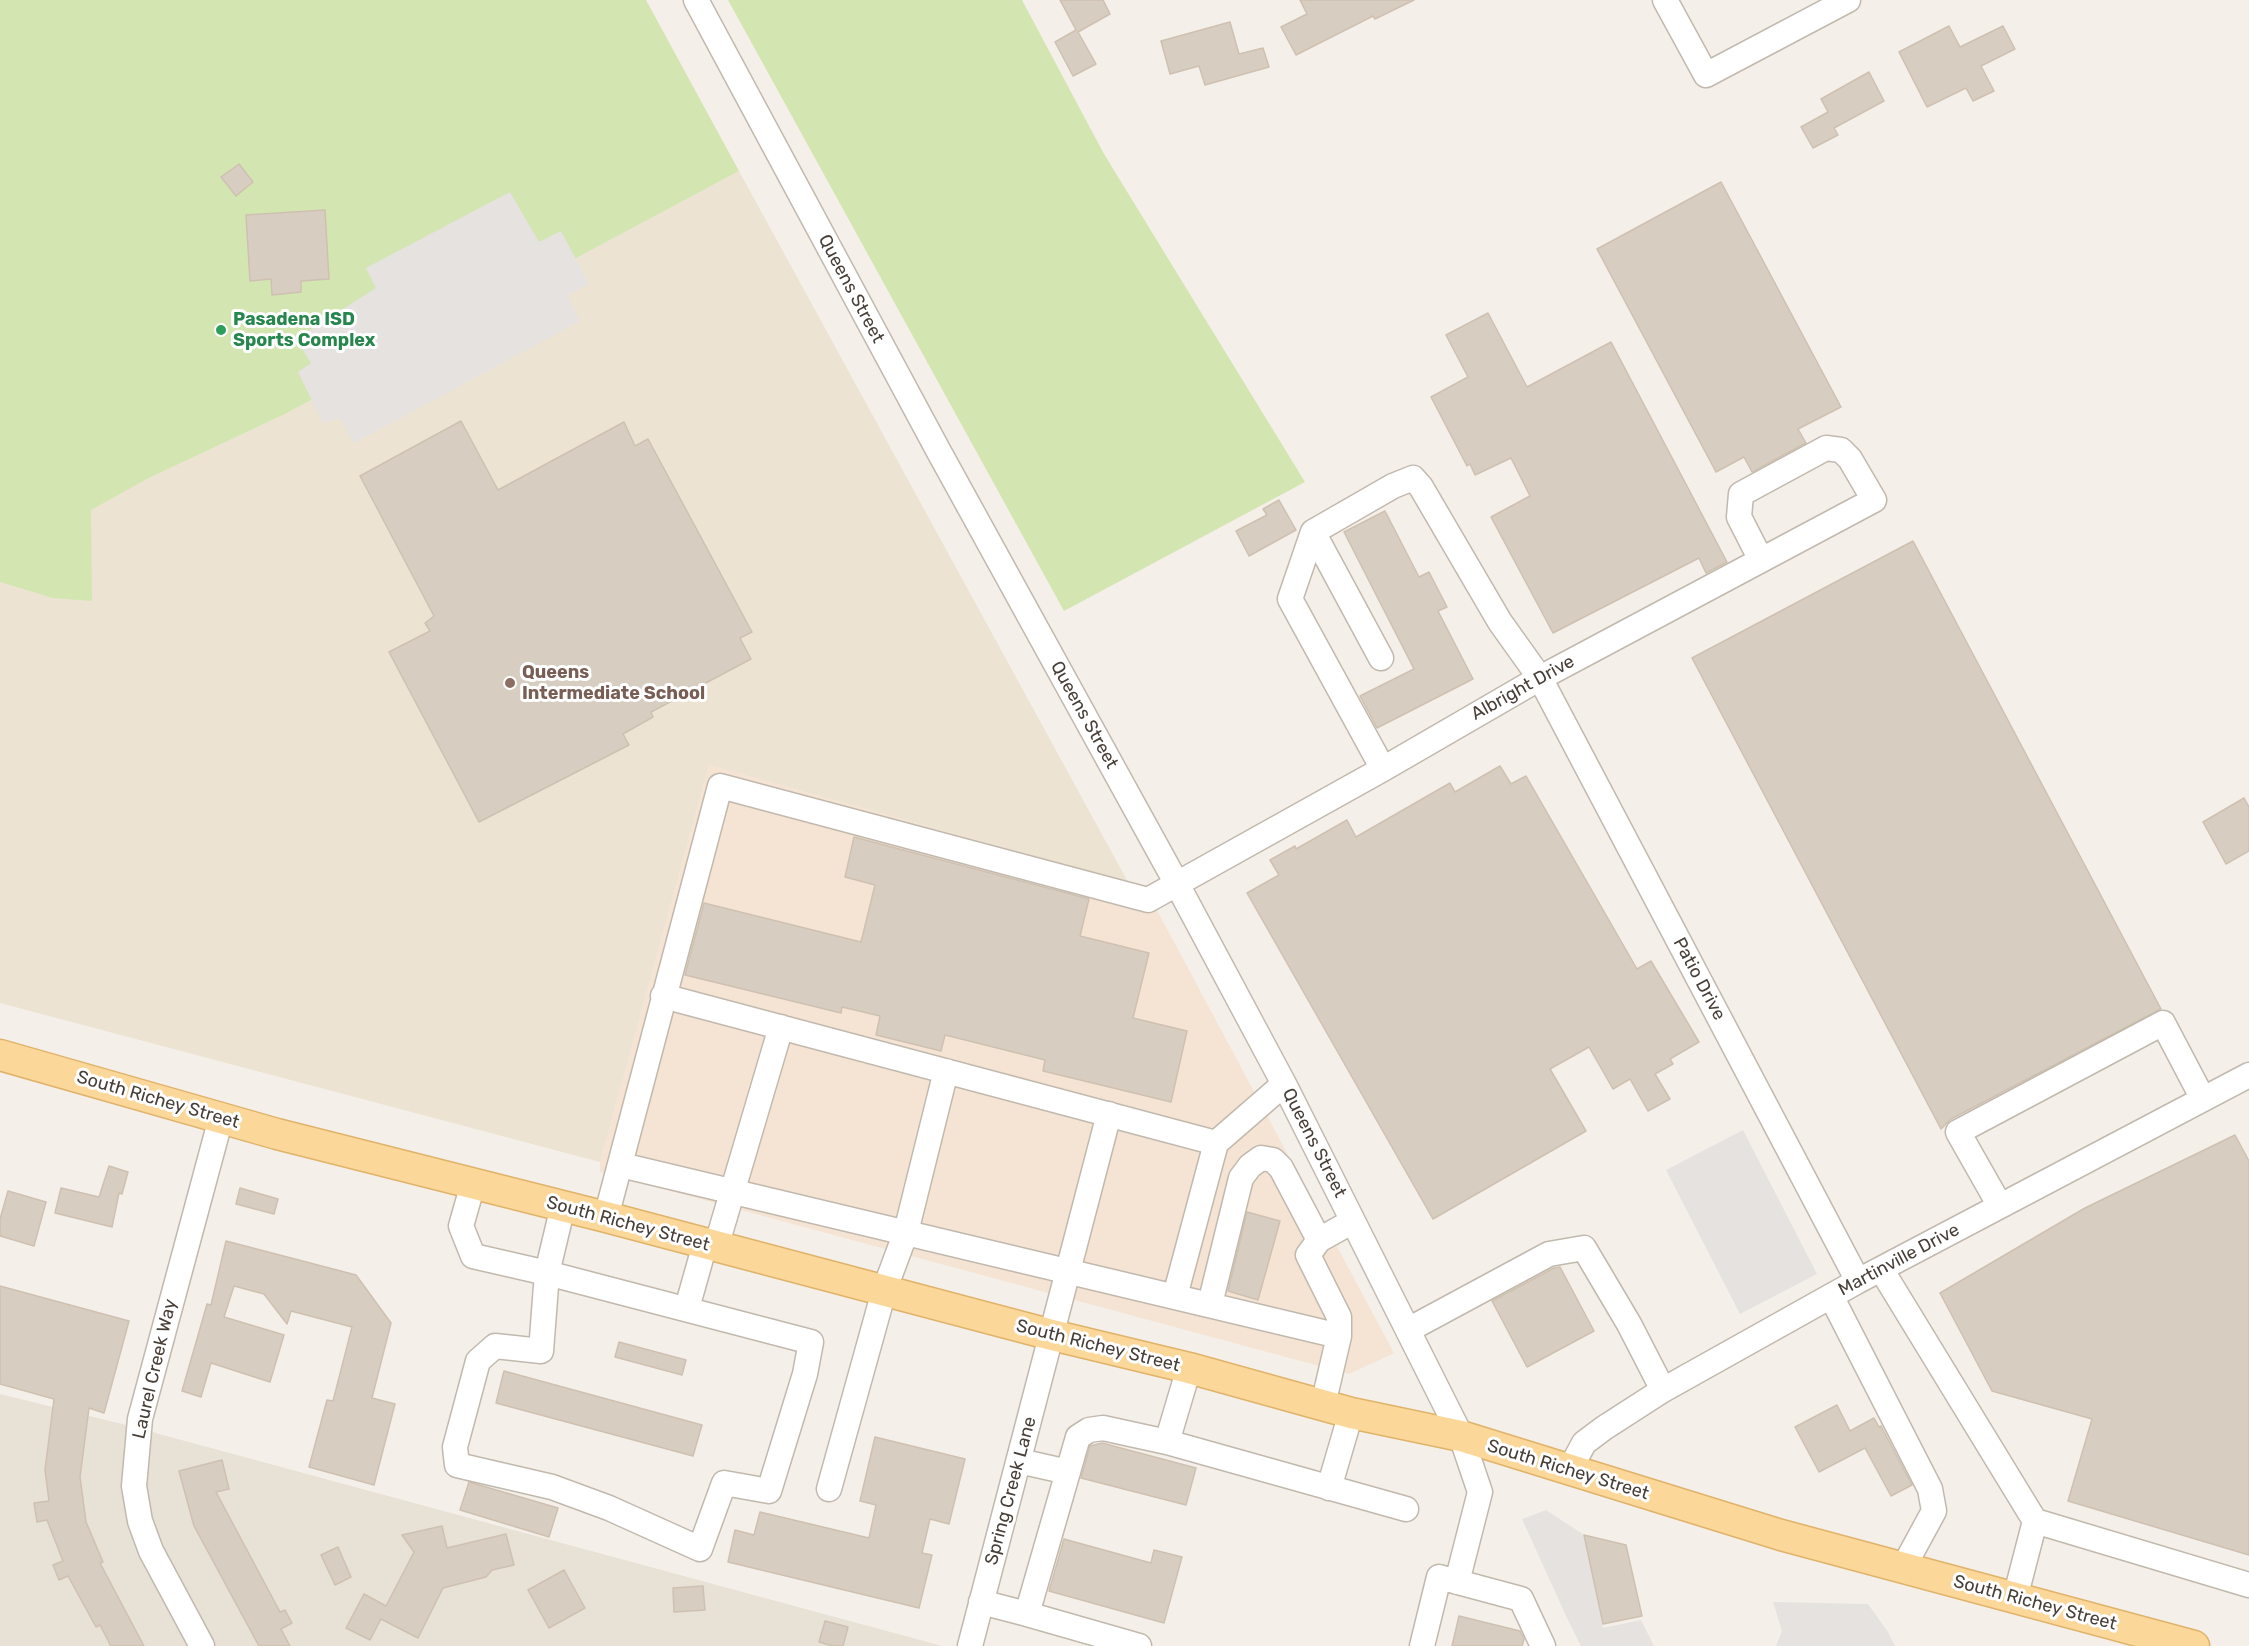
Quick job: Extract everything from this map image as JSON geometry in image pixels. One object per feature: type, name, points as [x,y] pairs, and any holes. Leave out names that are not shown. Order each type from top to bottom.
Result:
[{"type":"main road","name":"South Richey Street","points":[[0,1055],[220,1118],[710,1246],[1052,1335],[1189,1368],[1337,1409],[1461,1436],[1781,1535],[2193,1646]]},
{"type":"street","name":"Queens Street","points":[[696,0],[938,450],[1177,884],[1284,1084],[1461,1436],[1480,1492],[1457,1582]]},
{"type":"street","points":[[1665,0],[1706,75],[1848,0]]},
{"type":"street","name":"Albright Drive","points":[[663,996],[720,786],[1148,900],[1383,769],[1540,678],[1874,500],[1850,459],[1841,450],[1826,448],[1741,494],[1738,516],[1761,560]]},
{"type":"street","name":"Patio Drive","points":[[1313,532],[1394,486],[1413,478],[1421,487],[1500,622],[1540,678],[1858,1281]]},
{"type":"street","points":[[1313,532],[1382,658]]},
{"type":"street","points":[[1313,532],[1290,599],[1383,769]]},
{"type":"street","points":[[606,1217],[663,996],[1216,1143]]},
{"type":"street","points":[[2000,1206],[1958,1132],[2163,1023],[2203,1099]]},
{"type":"street","points":[[687,1308],[733,1192],[781,1027]]},
{"type":"street","points":[[829,1489],[884,1291],[906,1232],[946,1071]]},
{"type":"street","name":"Martinville Drive","points":[[1569,1471],[1584,1443],[1663,1390],[1858,1281],[2249,1075]]},
{"type":"street","points":[[1175,1296],[1216,1143],[1284,1084]]},
{"type":"street","name":"Spring Creek Lane","points":[[970,1646],[1109,1114]]},
{"type":"street","name":"Laurel Creek Way","points":[[202,1646],[151,1551],[140,1521],[134,1486],[140,1419],[220,1118]]},
{"type":"street","points":[[1210,1304],[1241,1178],[1250,1166],[1261,1158],[1273,1160],[1281,1168],[1319,1240]]},
{"type":"street","points":[[621,1165],[1339,1336]]},
{"type":"street","points":[[473,1184],[461,1226],[473,1256],[547,1273],[687,1308],[811,1342],[805,1374],[769,1491],[724,1483],[700,1549],[609,1508],[552,1487],[457,1465],[455,1447],[477,1361],[495,1346],[541,1351],[547,1273],[563,1206]]},
{"type":"street","points":[[1329,1488],[1337,1409],[1339,1317],[1308,1255],[1319,1240],[1353,1221]]},
{"type":"street","points":[[1408,1330],[1549,1254],[1584,1248],[1629,1324],[1663,1390]]},
{"type":"street","points":[[1881,1269],[2035,1521],[2249,1585]]},
{"type":"street","points":[[1831,1296],[1930,1488],[1934,1511],[1903,1568]]},
{"type":"street","points":[[1167,1442],[1189,1368]]},
{"type":"street","points":[[1027,1614],[1078,1437],[1089,1431],[1103,1428],[1167,1442],[1406,1509]]},
{"type":"street","points":[[1019,1461],[1068,1472]]},
{"type":"street","points":[[2015,1598],[2035,1521]]},
{"type":"street","points":[[1422,1646],[1439,1577],[1521,1599],[1544,1646]]},
{"type":"street","points":[[981,1602],[1139,1646]]},
{"type":"shaded area","name":"Queens Intermediate School","points":[[739,171],[1128,882],[709,765],[600,1162],[0,1003],[0,582],[52,598],[90,510],[149,478],[285,414]]},
{"type":"shaded area","points":[[510,192],[539,242],[561,231],[589,284],[567,296],[580,321],[354,443],[340,418],[323,423],[298,372],[311,363],[296,339],[376,288],[366,268]]},
{"type":"shaded area","points":[[709,765],[1144,886],[1394,1353],[1349,1374],[600,1172],[600,1162]]},
{"type":"shaded area","points":[[1743,1130],[1817,1274],[1740,1314],[1666,1170]]},
{"type":"shaded area","points":[[0,1394],[126,1425],[942,1646],[0,1646]]},
{"type":"shaded area","points":[[1546,1510],[1584,1535],[1603,1628],[1641,1620],[1654,1646],[1581,1646],[1522,1519]]},
{"type":"shaded area","points":[[1773,1602],[1868,1604],[1895,1646],[1776,1646],[1782,1631]]},
{"type":"green space","name":"Pasadena ISD Sports Complex","points":[[0,0],[646,0],[739,171],[285,414],[149,478],[91,510],[92,601],[52,598],[0,582]]},
{"type":"green space","points":[[728,0],[1022,0],[1104,154],[1305,482],[1064,611]]},
{"type":"building","points":[[1060,0],[1103,0],[1110,14],[1078,32],[1096,64],[1073,76],[1055,42],[1076,30]]},
{"type":"building","points":[[1300,0],[1414,0],[1375,19],[1373,16],[1296,55],[1281,27],[1307,14]]},
{"type":"building","points":[[1230,22],[1239,54],[1263,48],[1269,67],[1205,85],[1199,66],[1170,74],[1161,41]]},
{"type":"building","points":[[1949,26],[1960,47],[2003,26],[2015,49],[1981,66],[1994,91],[1973,101],[1966,88],[1927,107],[1899,52]]},
{"type":"building","points":[[1869,72],[1884,101],[1834,128],[1838,135],[1813,148],[1801,127],[1828,112],[1821,99]]},
{"type":"building","points":[[239,164],[253,182],[236,196],[221,177]]},
{"type":"building","points":[[1721,182],[1841,407],[1798,429],[1806,443],[1752,472],[1744,457],[1716,472],[1597,249]]},
{"type":"building","points":[[325,210],[329,279],[301,281],[301,292],[272,295],[271,279],[250,281],[246,215]]},
{"type":"building","points":[[1488,313],[1527,387],[1611,342],[1727,562],[1706,573],[1699,558],[1553,633],[1491,517],[1530,496],[1511,458],[1475,475],[1470,464],[1467,466],[1431,397],[1468,377],[1446,335]]},
{"type":"building","points":[[461,421],[498,490],[624,422],[635,446],[648,439],[752,632],[740,638],[751,659],[651,712],[653,717],[623,734],[629,745],[479,822],[389,652],[430,631],[425,623],[434,616],[360,476]]},
{"type":"building","points":[[1279,500],[1296,530],[1249,556],[1236,531],[1267,515],[1263,509]]},
{"type":"building","points":[[1385,511],[1419,577],[1429,572],[1447,607],[1438,611],[1473,679],[1377,728],[1360,696],[1414,669],[1344,532]]},
{"type":"building","points":[[1913,541],[2161,1009],[1951,1119],[1941,1129],[1692,658]]},
{"type":"building","points":[[1500,766],[1511,784],[1526,776],[1637,969],[1651,961],[1699,1042],[1670,1059],[1673,1064],[1655,1074],[1670,1099],[1648,1111],[1630,1079],[1613,1089],[1589,1047],[1550,1069],[1586,1131],[1433,1219],[1247,893],[1279,875],[1270,860],[1295,846],[1296,849],[1347,820],[1356,837],[1450,783],[1455,792]]},
{"type":"building","points":[[2244,798],[2249,807],[2249,851],[2226,864],[2203,822]]},
{"type":"building","points":[[854,837],[1089,899],[1080,936],[1149,953],[1133,1018],[1187,1031],[1171,1102],[1043,1071],[1045,1060],[945,1035],[941,1051],[876,1035],[880,1016],[842,1007],[841,1013],[685,975],[704,903],[861,942],[875,885],[845,877]]},
{"type":"building","points":[[2235,1135],[2249,1161],[2249,1555],[2068,1501],[2092,1419],[1992,1391],[1940,1293],[2085,1208]]},
{"type":"building","points":[[109,1166],[128,1172],[122,1194],[119,1193],[112,1227],[55,1213],[61,1188],[99,1197]]},
{"type":"building","points":[[240,1188],[278,1199],[274,1214],[236,1204]]},
{"type":"building","points":[[8,1191],[46,1202],[34,1246],[0,1236],[0,1219]]},
{"type":"building","points":[[1247,1212],[1280,1221],[1258,1300],[1228,1291]]},
{"type":"building","points":[[226,1241],[356,1275],[391,1323],[372,1398],[395,1404],[374,1485],[309,1467],[327,1400],[333,1401],[352,1327],[291,1311],[287,1324],[264,1294],[234,1286],[224,1317],[284,1335],[270,1382],[211,1363],[201,1397],[182,1391],[207,1304],[211,1305]]},
{"type":"building","points":[[1560,1267],[1594,1331],[1527,1367],[1492,1301]]},
{"type":"building","points":[[0,1286],[129,1321],[104,1413],[89,1408],[80,1477],[86,1522],[103,1562],[100,1563],[144,1646],[111,1646],[100,1625],[96,1627],[68,1576],[59,1580],[53,1565],[63,1561],[47,1520],[37,1522],[34,1503],[49,1501],[45,1470],[54,1399],[0,1384]]},
{"type":"building","points":[[619,1342],[686,1360],[682,1375],[615,1357]]},
{"type":"building","points":[[504,1371],[702,1425],[693,1456],[496,1403]]},
{"type":"building","points":[[1837,1405],[1850,1431],[1874,1418],[1879,1427],[1881,1426],[1912,1485],[1891,1496],[1865,1448],[1819,1472],[1795,1427]]},
{"type":"building","points":[[875,1437],[965,1459],[949,1524],[930,1519],[922,1553],[932,1555],[919,1608],[728,1562],[735,1530],[754,1535],[760,1512],[869,1538],[876,1505],[860,1501]]},
{"type":"building","points":[[1102,1443],[1196,1468],[1186,1505],[1081,1478],[1090,1446]]},
{"type":"building","points":[[222,1460],[229,1489],[216,1492],[280,1612],[285,1610],[292,1623],[281,1629],[290,1646],[259,1646],[194,1526],[179,1471]]},
{"type":"building","points":[[469,1482],[558,1508],[549,1537],[460,1510]]},
{"type":"building","points":[[442,1526],[447,1548],[506,1534],[514,1565],[492,1570],[486,1577],[443,1588],[418,1638],[381,1619],[370,1640],[346,1628],[364,1594],[386,1606],[414,1552],[402,1535]]},
{"type":"building","points":[[1584,1535],[1626,1545],[1642,1616],[1603,1624]]},
{"type":"building","points":[[1064,1539],[1151,1563],[1154,1550],[1182,1557],[1164,1623],[1049,1591]]},
{"type":"building","points":[[338,1547],[351,1577],[335,1585],[321,1555]]},
{"type":"building","points":[[564,1570],[585,1608],[549,1628],[528,1590]]},
{"type":"building","points":[[703,1586],[705,1610],[674,1612],[673,1588]]},
{"type":"building","points":[[1459,1616],[1520,1631],[1524,1639],[1522,1646],[1452,1646]]},
{"type":"building","points":[[825,1621],[848,1627],[843,1646],[819,1642]]},
{"type":"place","name":"Pasadena ISD Sports Complex","points":[[221,330]]},
{"type":"place","name":"Queens Intermediate School","points":[[510,683]]}]
